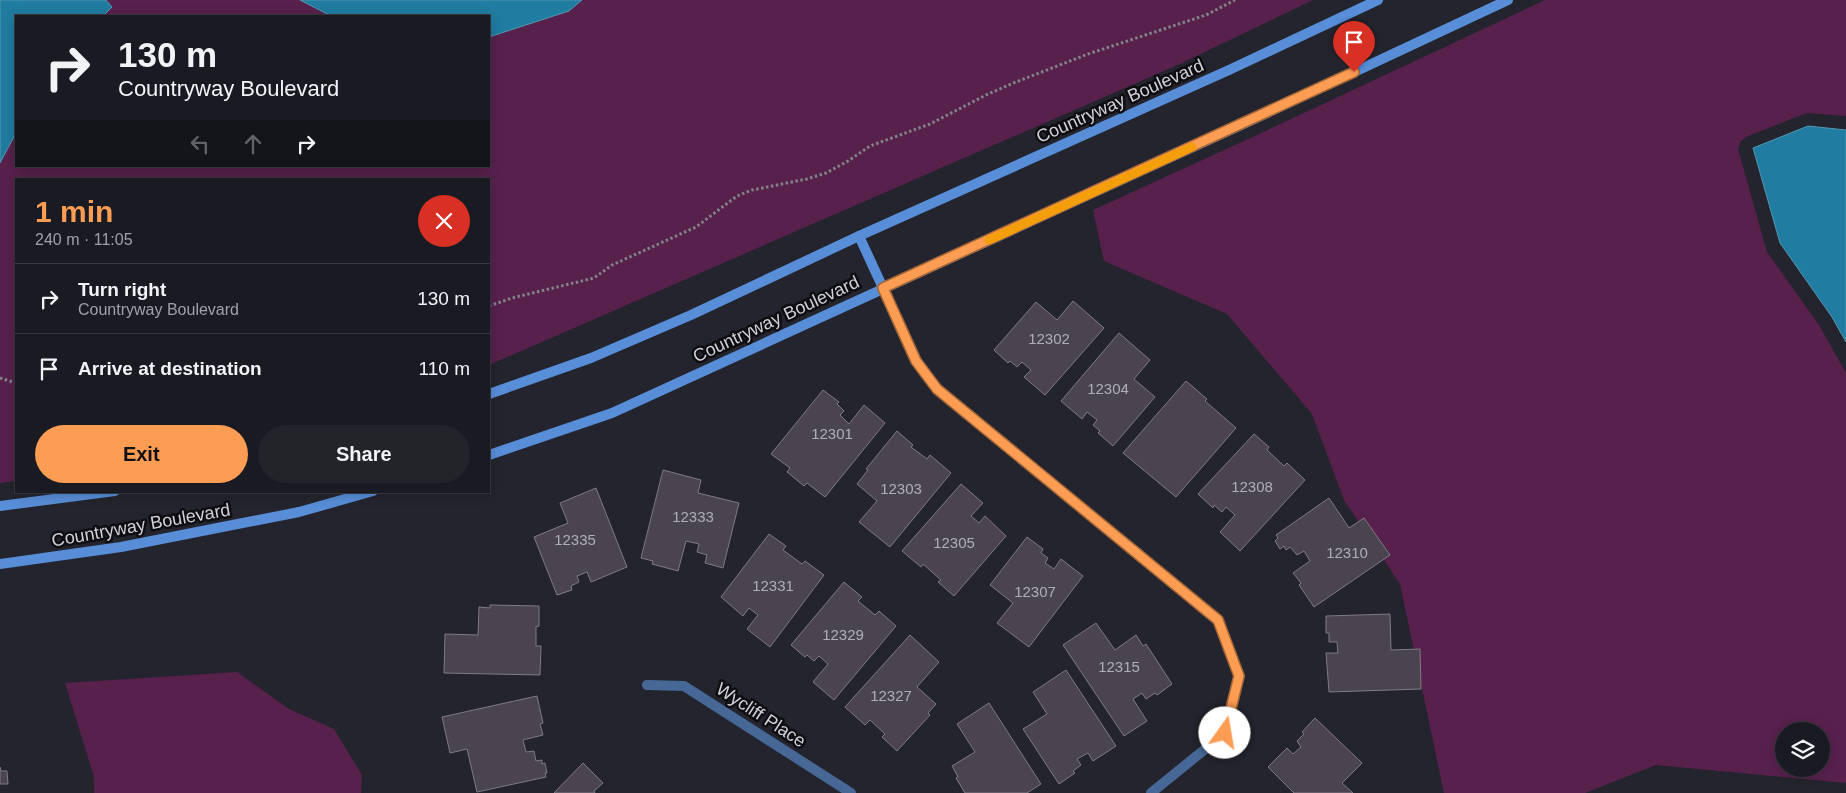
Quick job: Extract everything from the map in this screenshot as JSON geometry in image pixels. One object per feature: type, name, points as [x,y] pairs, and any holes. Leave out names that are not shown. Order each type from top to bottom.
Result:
[{"type":"street","name":"Countryway Boulevard","points":[[490,394],[591,358],[691,315],[1378,0]]},
{"type":"street","name":"Countryway Boulevard","points":[[490,455],[612,413],[1252,120],[1508,0]]},
{"type":"street","points":[[860,236],[916,361],[937,389],[1218,620],[1239,676],[1225,733],[1152,793]]},
{"type":"street","points":[[0,506],[100,493]]},
{"type":"street","name":"Countryway Boulevard","points":[[0,564],[130,545],[299,512],[366,493]]},
{"type":"street","name":"Wycliff Place","points":[[647,685],[684,686],[852,793]]},
{"type":"path","points":[[490,306],[512,298],[594,278],[612,265],[696,227],[737,196],[752,190],[808,179],[826,173],[870,146],[930,124],[988,94],[1016,82],[1088,54],[1206,15],[1235,0]]},
{"type":"path","points":[[0,378],[15,383]]},
{"type":"shaded area","points":[[0,0],[1313,0],[1180,64],[490,365],[490,178],[15,178],[15,481],[0,483]]},
{"type":"shaded area","points":[[1545,0],[1846,0],[1846,116],[1807,113],[1748,136],[1741,141],[1738,149],[1767,252],[1819,325],[1846,373],[1846,783],[1783,777],[1830,777],[1830,722],[1775,722],[1775,776],[1656,765],[1585,793],[1444,793],[1400,584],[1344,500],[1312,414],[1227,314],[1104,261],[1093,210]]},
{"type":"shaded area","points":[[237,672],[289,709],[334,729],[362,775],[361,793],[94,793],[94,777],[65,683]]},
{"type":"water","points":[[0,0],[106,0],[112,7],[104,15],[15,15],[15,135],[0,163]]},
{"type":"water","points":[[300,0],[582,0],[569,11],[490,37],[490,15],[329,15]]},
{"type":"water","points":[[1808,126],[1846,130],[1846,342],[1832,317],[1780,243],[1753,148]]},
{"type":"building","points":[[1073,301],[1104,328],[1045,395],[1024,377],[1031,370],[1022,362],[1017,367],[1010,361],[1008,363],[994,350],[1036,302],[1057,320]]},
{"type":"building","points":[[1119,333],[1150,360],[1134,379],[1155,397],[1113,446],[1098,433],[1100,431],[1093,425],[1097,420],[1087,412],[1082,419],[1061,401]]},
{"type":"building","points":[[1186,381],[1207,399],[1205,401],[1236,428],[1176,497],[1123,453]]},
{"type":"building","points":[[823,390],[839,402],[837,404],[844,411],[840,415],[849,424],[864,405],[885,423],[825,497],[807,483],[804,486],[787,472],[790,468],[771,454]]},
{"type":"building","points":[[897,431],[913,445],[911,447],[927,459],[930,455],[951,473],[890,547],[859,522],[877,501],[857,484],[868,470],[866,469]]},
{"type":"building","points":[[1254,434],[1269,447],[1267,450],[1284,466],[1287,463],[1305,480],[1240,551],[1220,532],[1235,515],[1226,507],[1222,512],[1214,505],[1213,508],[1198,494]]},
{"type":"building","points":[[663,470],[701,480],[698,493],[739,503],[723,568],[705,563],[707,555],[697,552],[699,544],[686,541],[678,571],[652,564],[653,561],[641,558]]},
{"type":"building","points":[[961,484],[983,503],[971,516],[979,523],[985,516],[1006,536],[954,596],[938,582],[941,580],[923,564],[921,567],[902,551]]},
{"type":"building","points":[[596,488],[627,567],[591,582],[587,572],[577,576],[579,582],[571,586],[572,590],[557,595],[534,537],[568,523],[560,503]]},
{"type":"building","points":[[1329,498],[1349,528],[1364,518],[1390,555],[1314,607],[1299,585],[1301,583],[1293,573],[1310,561],[1304,551],[1297,555],[1290,547],[1286,550],[1284,546],[1280,549],[1275,541],[1278,538],[1276,535]]},
{"type":"building","points":[[769,534],[786,546],[783,550],[802,564],[805,561],[824,575],[770,647],[747,629],[758,615],[749,608],[743,616],[721,597]]},
{"type":"building","points":[[1027,537],[1043,549],[1041,553],[1048,558],[1045,563],[1054,569],[1061,559],[1083,576],[1029,647],[997,623],[1013,603],[990,585]]},
{"type":"building","points":[[844,582],[862,597],[858,601],[875,615],[879,611],[896,626],[834,700],[813,682],[828,664],[819,656],[814,661],[807,655],[805,657],[791,645]]},
{"type":"building","points":[[490,605],[539,606],[536,646],[541,646],[540,675],[444,673],[445,634],[478,635],[479,607],[490,608]]},
{"type":"building","points":[[1390,614],[1391,650],[1420,649],[1421,689],[1329,692],[1326,653],[1338,653],[1337,642],[1329,642],[1329,633],[1326,633],[1326,616]]},
{"type":"building","points":[[1096,623],[1115,650],[1136,635],[1143,646],[1146,644],[1172,684],[1157,695],[1155,693],[1146,699],[1142,693],[1133,699],[1147,721],[1124,736],[1063,645]]},
{"type":"building","points":[[910,635],[939,662],[917,687],[936,704],[928,713],[930,715],[897,751],[882,737],[885,734],[870,720],[865,725],[845,707]]},
{"type":"building","points":[[1066,670],[1116,746],[1093,761],[1088,753],[1077,759],[1081,765],[1073,771],[1075,773],[1059,784],[1023,729],[1047,714],[1033,692]]},
{"type":"building","points":[[537,696],[543,723],[540,724],[543,735],[523,740],[526,752],[534,751],[536,761],[542,760],[542,764],[545,763],[546,777],[477,792],[467,749],[450,753],[442,717]]},
{"type":"building","points":[[989,703],[1041,784],[1027,793],[965,793],[956,778],[958,777],[952,766],[975,752],[957,724]]},
{"type":"building","points":[[1315,718],[1362,763],[1342,783],[1353,793],[1294,793],[1268,767],[1287,748],[1293,754],[1301,747],[1297,741],[1304,734],[1302,732]]},
{"type":"building","points":[[583,763],[603,783],[594,791],[595,793],[554,793]]},
{"type":"building","points":[[0,767],[1,771],[7,771],[8,784],[0,784]]},
{"type":"slow traffic","points":[[989,240],[1192,147]]},
{"type":"route","points":[[1225,733],[1239,676],[1218,620],[937,389],[916,361],[883,288],[1354,72]]}]
